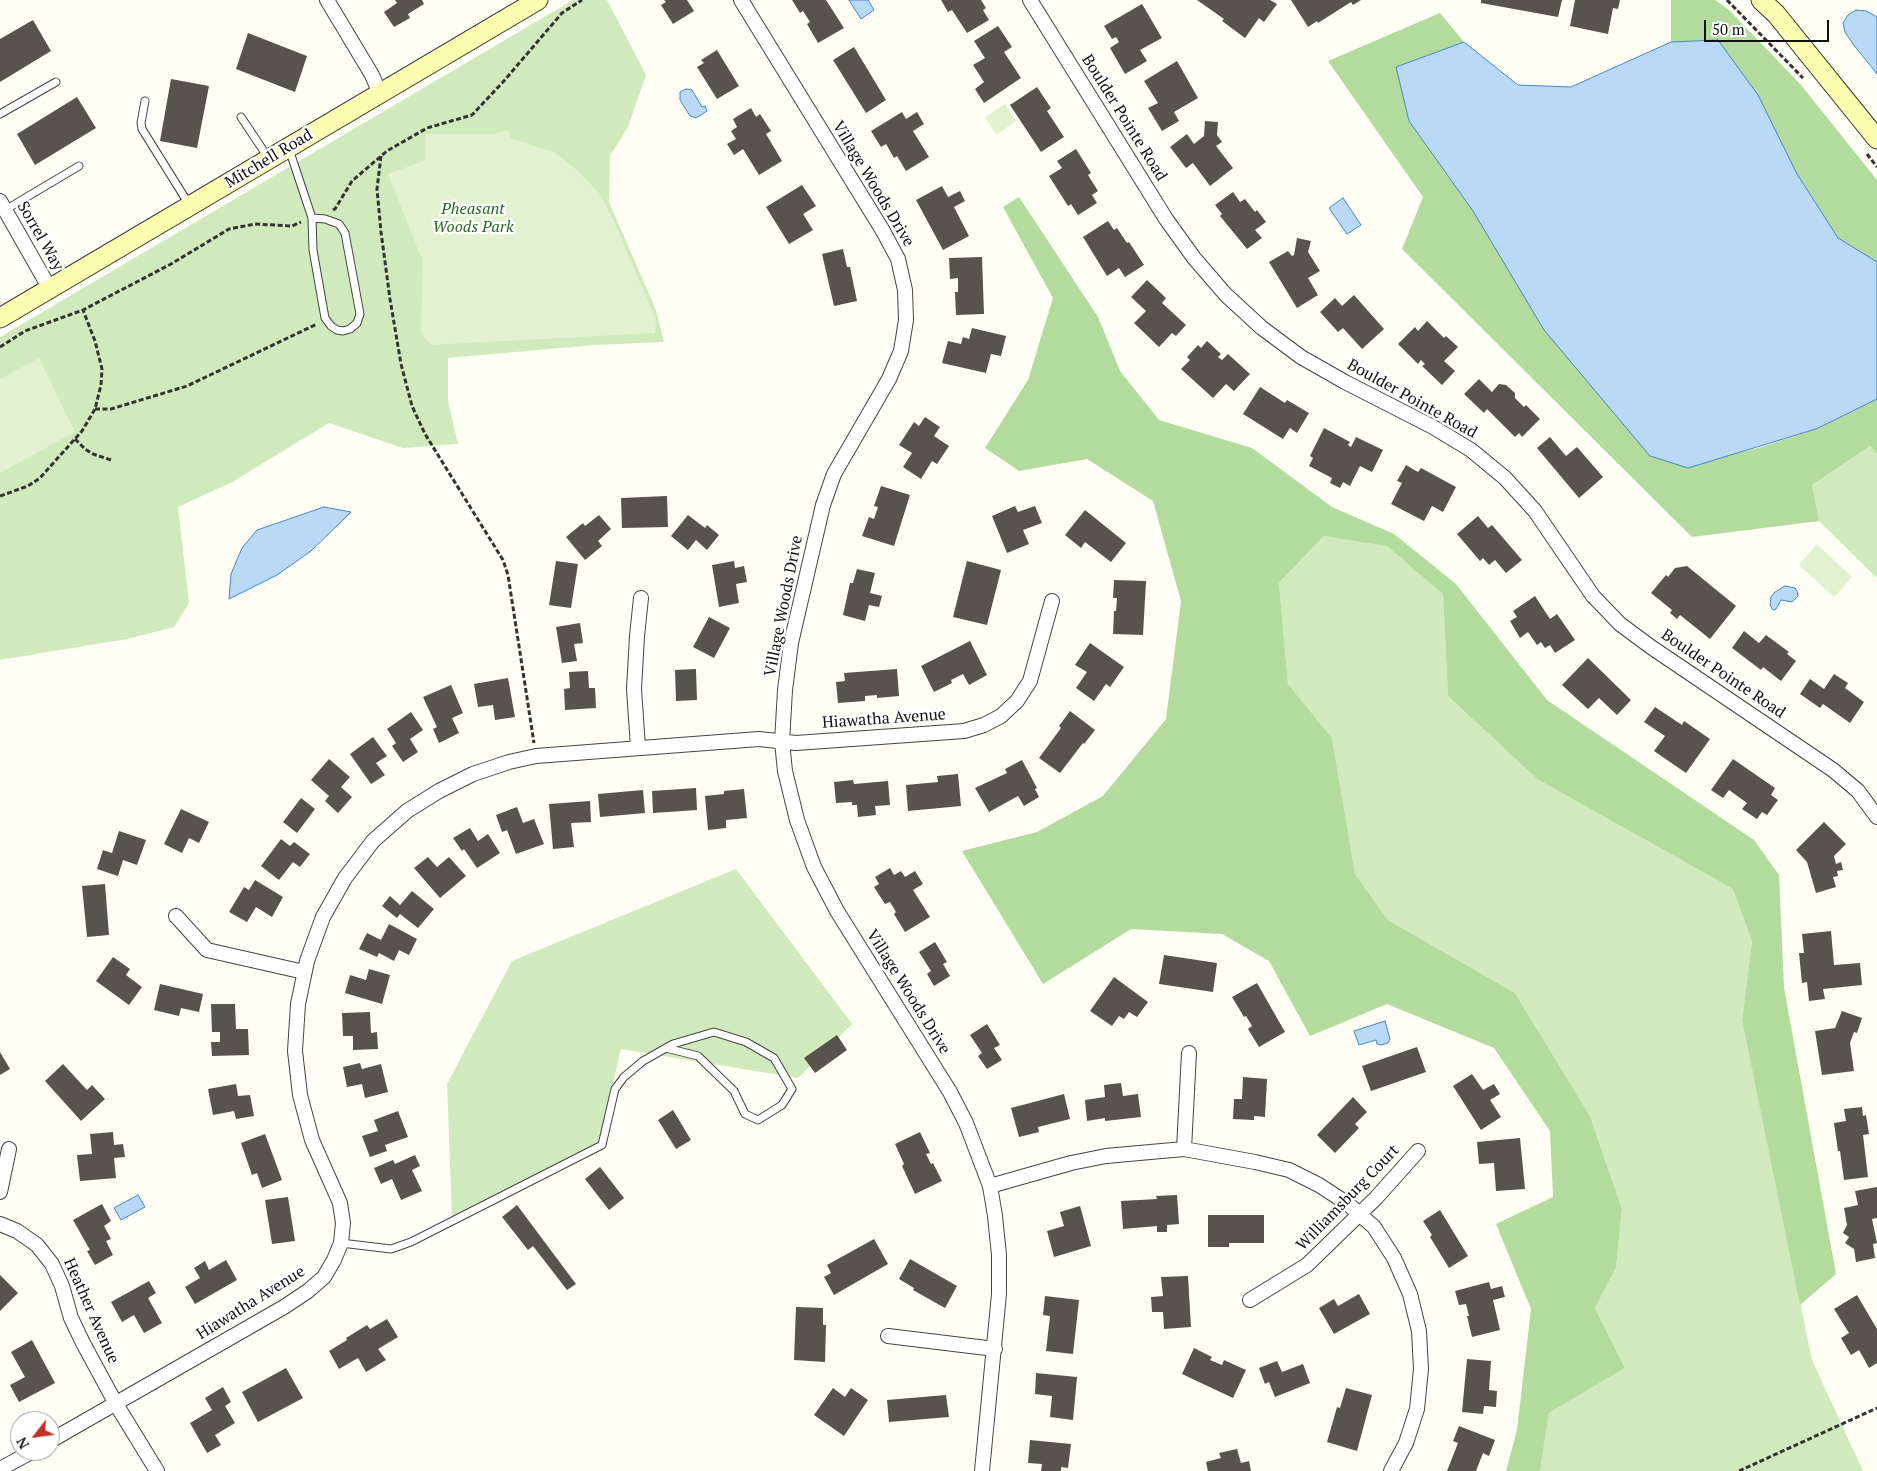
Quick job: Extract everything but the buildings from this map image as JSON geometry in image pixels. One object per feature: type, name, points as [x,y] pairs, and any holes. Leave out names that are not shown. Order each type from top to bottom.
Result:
[{"type":"main road","name":"Mitchell Road","points":[[0,318],[538,0]]},
{"type":"main road","points":[[1761,0],[1776,14],[1871,145]]},
{"type":"street","points":[[327,0],[372,75],[380,94]]},
{"type":"street","name":"Village Woods Drive","points":[[741,0],[883,232],[898,259],[905,290],[906,320],[901,351],[889,379],[834,474],[823,505],[791,643],[785,690],[782,742],[785,771],[797,820],[814,867],[837,911],[950,1092],[966,1122],[990,1186],[999,1255],[999,1294],[982,1471]]},
{"type":"street","name":"Boulder Pointe Road","points":[[1030,0],[1166,219],[1194,258],[1226,295],[1262,328],[1301,357],[1433,427],[1471,450],[1505,478],[1535,511],[1593,596],[1620,624],[1833,770],[1858,791],[1877,817]]},
{"type":"street","name":"Sorrel Way","points":[[3,205],[50,289]]},
{"type":"street","points":[[638,747],[634,689],[641,598]]},
{"type":"street","name":"Hiawatha Avenue","points":[[60,1435],[284,1307],[308,1291],[324,1276],[334,1260],[341,1243],[343,1222],[340,1203],[312,1140],[300,1095],[295,1051],[298,1004],[304,972],[323,917],[345,878],[373,841],[407,812],[438,791],[473,774],[509,762],[536,756],[758,739],[796,743],[964,731],[984,725],[1001,716],[1017,701],[1030,681],[1052,601]]},
{"type":"street","points":[[176,916],[207,950],[304,972]]},
{"type":"street","points":[[1184,1149],[1190,1053]]},
{"type":"street","points":[[0,1192],[9,1149]]},
{"type":"street","points":[[990,1186],[1071,1163],[1106,1156],[1184,1149],[1256,1162],[1288,1170],[1348,1204],[1374,1227],[1394,1258],[1410,1294],[1419,1331],[1420,1370],[1416,1409],[1406,1443],[1391,1471]]},
{"type":"street","name":"Williamsburg Court","points":[[1250,1300],[1307,1266],[1376,1198],[1418,1151]]},
{"type":"street","name":"Heather Avenue","points":[[0,1224],[16,1231],[37,1245],[52,1264],[62,1286],[71,1318],[116,1404],[158,1471]]},
{"type":"street","points":[[888,1336],[995,1349]]},
{"type":"street","points":[[0,1469],[15,1461]]},
{"type":"lane","points":[[0,114],[56,82]]},
{"type":"lane","points":[[145,101],[141,123],[142,129],[190,206]]},
{"type":"lane","points":[[241,117],[269,159]]},
{"type":"lane","points":[[289,148],[312,218],[313,250],[325,318],[331,326],[343,331],[350,329],[357,323],[360,314],[345,232],[339,224],[325,219],[312,218]]},
{"type":"lane","points":[[3,205],[80,166]]},
{"type":"lane","points":[[341,1243],[391,1249],[411,1242],[602,1145],[616,1089],[624,1077],[643,1060],[673,1044],[714,1032],[746,1042],[774,1058],[792,1089],[782,1105],[758,1120],[745,1114],[734,1091],[698,1056],[666,1048]]},
{"type":"path","points":[[1727,0],[1804,79]]},
{"type":"path","points":[[1871,145],[1877,167]]},
{"type":"path","points":[[382,155],[376,189],[390,299],[401,364],[412,406],[425,434],[503,560],[508,575],[536,756]]},
{"type":"path","points":[[0,496],[28,486],[40,478],[82,431],[95,408],[101,386],[102,369],[95,341],[83,310]]},
{"type":"path","points":[[95,408],[110,409],[187,386],[312,328],[325,318]]},
{"type":"path","points":[[75,438],[85,449],[93,454],[111,460]]},
{"type":"path","points":[[1739,1471],[1877,1408]]},
{"type":"green space","name":"Pheasant Woods Park","points":[[573,0],[607,0],[646,75],[628,127],[610,156],[609,202],[656,310],[664,342],[594,345],[448,358],[448,401],[458,444],[403,448],[329,423],[232,482],[178,507],[189,603],[174,627],[127,639],[0,660],[0,337]]},
{"type":"green space","points":[[1671,0],[1715,0],[1729,10],[1801,85],[1877,180],[1877,262],[1838,238],[1797,174],[1718,40],[1671,42]]},
{"type":"green space","points":[[1440,13],[1464,42],[1396,67],[1409,121],[1473,211],[1726,456],[1762,447],[1816,429],[1877,399],[1877,454],[1870,446],[1812,485],[1819,521],[1692,537],[1402,249],[1423,197],[1328,61]]},
{"type":"green space","points":[[1005,104],[1016,121],[996,135],[985,117]]},
{"type":"green space","points":[[507,129],[511,138],[556,153],[578,171],[599,193],[612,217],[656,320],[655,333],[431,345],[421,333],[423,257],[421,257],[388,174],[426,160],[426,134],[494,134]]},
{"type":"green space","points":[[1019,197],[1098,317],[1120,371],[1159,420],[1252,448],[1332,507],[1394,534],[1456,584],[1547,700],[1754,840],[1779,875],[1784,988],[1836,1274],[1800,1305],[1742,1020],[1752,942],[1733,889],[1537,779],[1448,696],[1443,594],[1387,546],[1324,536],[1279,583],[1288,684],[1332,738],[1355,874],[1388,920],[1515,993],[1590,1116],[1622,1209],[1616,1268],[1595,1308],[1625,1368],[1549,1413],[1540,1471],[1506,1471],[1517,1430],[1531,1309],[1496,1224],[1553,1197],[1550,1131],[1494,1048],[1387,1004],[1310,1036],[1269,961],[1222,934],[1131,929],[1043,984],[962,851],[1037,832],[1103,796],[1166,719],[1181,601],[1153,501],[1087,459],[1019,471],[985,448],[1028,380],[1053,298],[1003,207]]},
{"type":"green space","points":[[39,358],[75,432],[0,473],[0,379]]},
{"type":"green space","points":[[1870,446],[1877,454],[1877,578],[1819,521],[1812,485]]},
{"type":"green space","points":[[1324,536],[1387,545],[1443,594],[1448,696],[1537,779],[1733,889],[1752,942],[1742,1020],[1812,1360],[1863,1471],[1540,1471],[1549,1413],[1625,1368],[1595,1308],[1616,1268],[1622,1209],[1590,1116],[1515,993],[1388,920],[1355,874],[1332,738],[1288,684],[1279,583]]},
{"type":"green space","points":[[1817,544],[1852,577],[1834,597],[1799,565]]},
{"type":"green space","points":[[736,869],[852,1024],[798,1078],[621,1049],[599,1142],[452,1218],[447,1084],[512,961]]},
{"type":"water","points":[[849,0],[868,0],[874,10],[861,19]]},
{"type":"water","points":[[1856,10],[1866,11],[1877,17],[1877,74],[1845,32],[1843,23],[1848,15]]},
{"type":"water","points":[[1718,40],[1758,95],[1797,174],[1838,238],[1877,262],[1877,399],[1816,429],[1688,468],[1650,456],[1544,330],[1473,211],[1409,121],[1396,67],[1464,42],[1518,85],[1571,87],[1671,42]]},
{"type":"water","points":[[686,89],[692,90],[702,107],[705,106],[707,111],[696,118],[690,116],[680,100],[680,92]]},
{"type":"water","points":[[1343,198],[1361,225],[1347,234],[1329,208]]},
{"type":"water","points":[[324,507],[351,512],[311,551],[277,575],[229,599],[231,574],[242,548],[257,530]]},
{"type":"water","points":[[1785,586],[1795,588],[1798,596],[1792,602],[1781,600],[1776,609],[1773,610],[1770,605],[1771,597]]},
{"type":"water","points":[[1385,1021],[1390,1039],[1388,1043],[1377,1044],[1376,1040],[1359,1045],[1354,1031]]},
{"type":"water","points":[[138,1195],[145,1207],[121,1220],[114,1208]]}]
